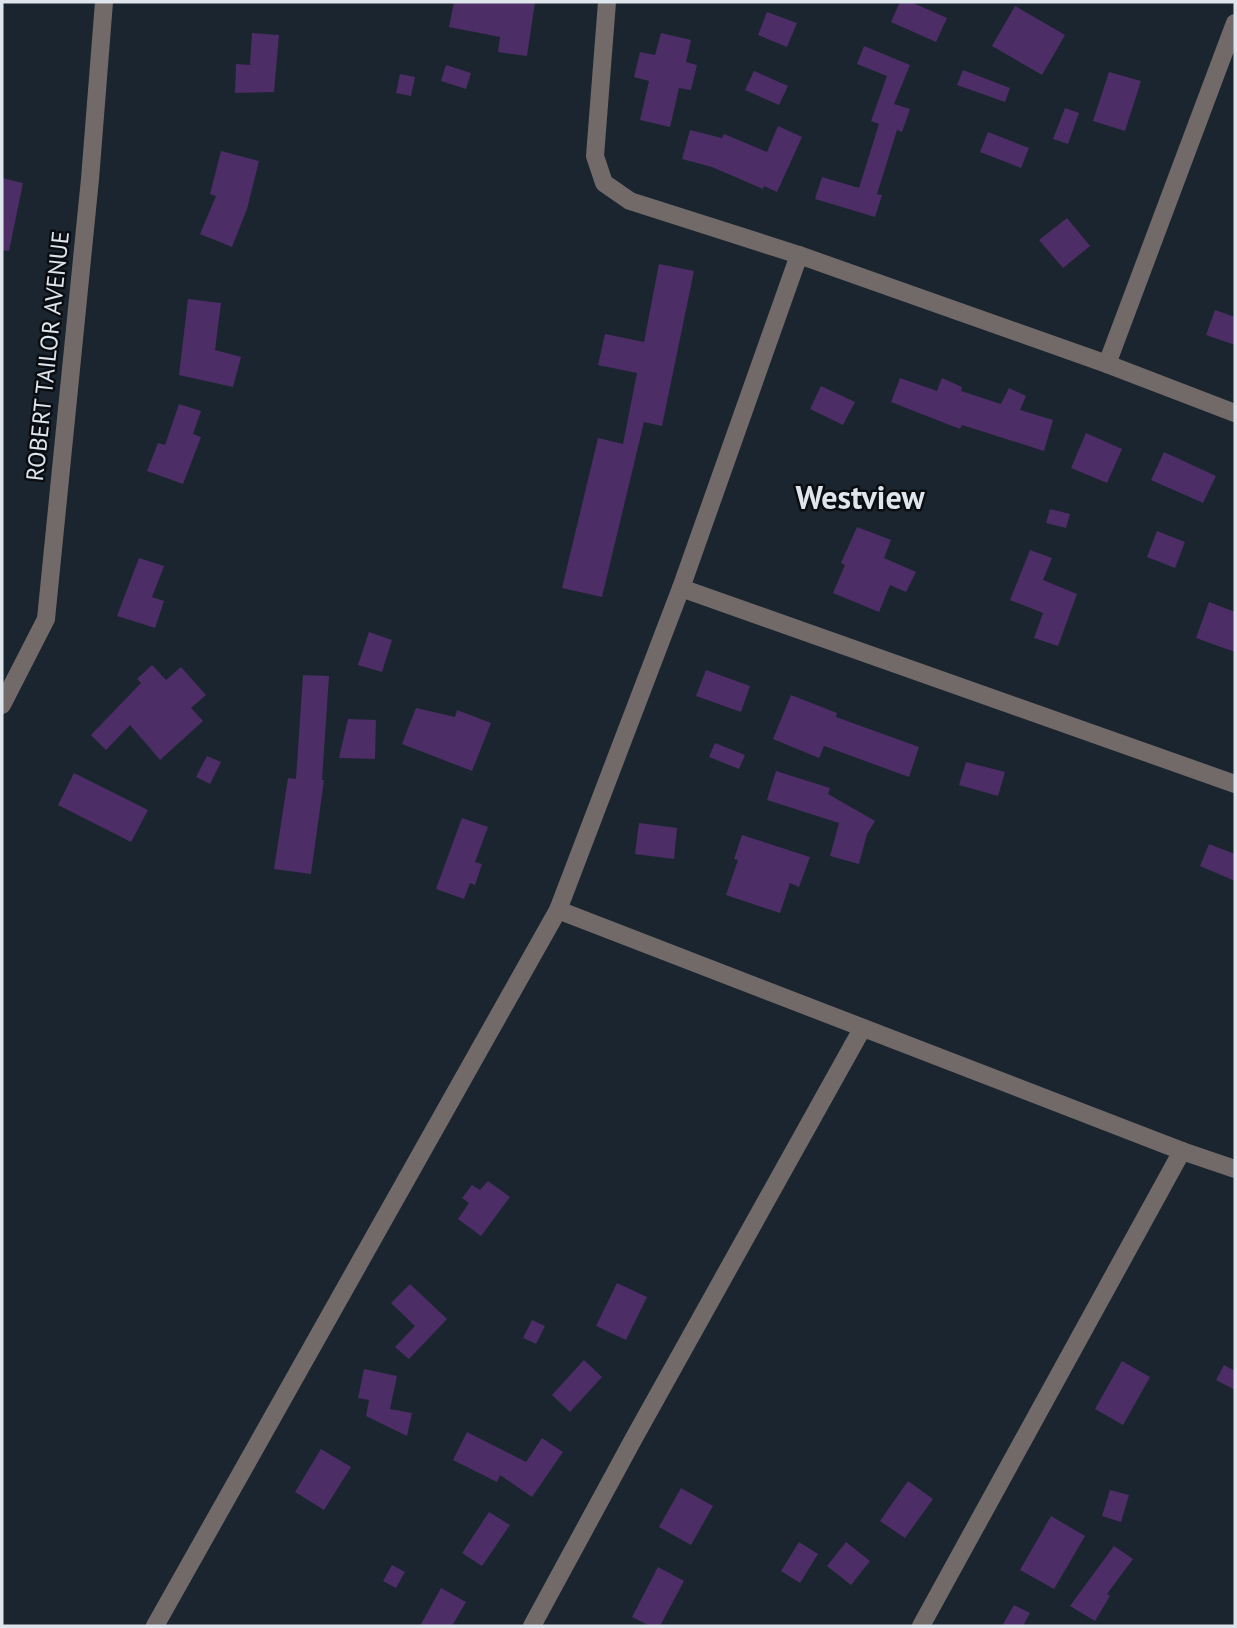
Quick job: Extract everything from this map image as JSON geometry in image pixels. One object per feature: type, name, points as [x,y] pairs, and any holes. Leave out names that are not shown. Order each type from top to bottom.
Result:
[{"type":"street","name":"ROBERT TAILOR AVENUE","points":[[2,705],[46,619],[90,179],[104,2]]},
{"type":"street","points":[[607,2],[596,156],[604,183],[630,201],[799,255],[1107,364],[1235,413]]},
{"type":"street","points":[[1107,364],[1235,23]]},
{"type":"street","points":[[155,1626],[558,910],[681,588],[799,255]]},
{"type":"street","points":[[681,588],[1235,784]]},
{"type":"street","points":[[558,910],[1182,1151],[1235,1168]]},
{"type":"street","points":[[532,1626],[862,1029]]},
{"type":"street","points":[[921,1626],[1182,1151]]},
{"type":"building","points":[[454,2],[535,2],[527,56],[498,52],[500,37],[449,27]]},
{"type":"building","points":[[900,2],[911,2],[947,18],[936,42],[891,22]]},
{"type":"building","points":[[1015,6],[1065,35],[1042,75],[992,46]]},
{"type":"building","points":[[767,12],[797,23],[787,47],[758,35]]},
{"type":"building","points":[[252,33],[279,35],[274,92],[235,93],[236,64],[250,65]]},
{"type":"building","points":[[661,33],[691,40],[686,62],[697,65],[691,90],[679,88],[670,127],[640,120],[649,81],[634,77],[640,52],[655,55]]},
{"type":"building","points":[[864,46],[910,65],[894,104],[910,109],[902,132],[897,130],[877,194],[882,195],[875,217],[815,199],[822,177],[859,188],[879,124],[871,121],[887,76],[857,64]]},
{"type":"building","points":[[446,65],[471,73],[466,89],[441,81]]},
{"type":"building","points":[[963,70],[1010,88],[1005,102],[957,85]]},
{"type":"building","points":[[754,71],[788,86],[779,105],[745,90]]},
{"type":"building","points":[[1109,72],[1141,81],[1125,131],[1093,121]]},
{"type":"building","points":[[400,74],[415,77],[411,96],[396,93]]},
{"type":"building","points":[[1065,108],[1079,113],[1068,144],[1053,139]]},
{"type":"building","points":[[778,126],[802,137],[777,192],[764,186],[763,189],[712,167],[682,159],[690,130],[722,138],[724,134],[767,152]]},
{"type":"building","points":[[988,132],[1029,148],[1021,168],[980,152]]},
{"type":"building","points":[[221,151],[259,161],[247,209],[232,247],[200,234],[216,196],[210,194]]},
{"type":"building","points":[[2,178],[23,183],[9,251],[2,250]]},
{"type":"building","points":[[1067,218],[1090,246],[1063,268],[1039,240]]},
{"type":"building","points":[[659,264],[694,271],[662,426],[644,422],[602,597],[562,588],[598,438],[623,444],[637,373],[598,365],[605,334],[644,342]]},
{"type":"building","points":[[188,299],[221,303],[215,350],[241,357],[233,387],[179,375]]},
{"type":"building","points":[[1215,310],[1235,317],[1235,345],[1206,335]]},
{"type":"building","points":[[900,378],[937,391],[942,378],[962,387],[961,391],[1001,404],[1009,388],[1026,396],[1020,410],[1053,420],[1044,451],[962,425],[960,429],[891,402]]},
{"type":"building","points":[[821,386],[855,402],[843,425],[810,409]]},
{"type":"building","points":[[179,404],[201,411],[193,434],[201,437],[183,484],[147,471],[158,443],[165,445]]},
{"type":"building","points":[[1086,433],[1122,449],[1107,483],[1071,468]]},
{"type":"building","points":[[1164,452],[1216,476],[1203,503],[1151,480]]},
{"type":"building","points":[[1050,509],[1070,514],[1066,528],[1046,523]]},
{"type":"building","points":[[857,527],[891,540],[884,558],[916,572],[906,592],[890,585],[879,612],[833,593],[845,565],[841,563]]},
{"type":"building","points":[[1157,531],[1185,542],[1175,568],[1147,557]]},
{"type":"building","points":[[1030,550],[1052,558],[1043,580],[1077,594],[1058,646],[1034,638],[1043,613],[1010,600]]},
{"type":"building","points":[[139,558],[164,566],[152,597],[164,601],[155,628],[117,616]]},
{"type":"building","points":[[1209,602],[1235,612],[1235,652],[1196,638]]},
{"type":"building","points":[[369,632],[392,640],[382,672],[358,665]]},
{"type":"building","points":[[152,665],[166,680],[181,667],[206,695],[191,708],[203,721],[160,760],[130,725],[106,750],[91,735],[141,683],[137,679]]},
{"type":"building","points":[[706,670],[750,686],[741,712],[696,696]]},
{"type":"building","points":[[303,675],[329,676],[324,780],[311,874],[274,869],[288,778],[296,779]]},
{"type":"building","points":[[791,695],[837,713],[836,717],[919,747],[909,777],[824,746],[819,758],[773,739]]},
{"type":"building","points":[[416,708],[455,717],[457,710],[491,723],[472,771],[402,744]]},
{"type":"building","points":[[348,719],[376,720],[375,759],[339,758]]},
{"type":"building","points":[[715,743],[745,755],[739,769],[709,757]]},
{"type":"building","points":[[207,756],[221,762],[210,784],[196,777]]},
{"type":"building","points":[[966,762],[1005,772],[998,796],[959,785]]},
{"type":"building","points":[[776,771],[830,788],[828,794],[875,821],[867,834],[859,864],[830,856],[839,823],[767,800]]},
{"type":"building","points":[[74,773],[148,810],[131,842],[58,805]]},
{"type":"building","points":[[462,818],[488,827],[475,862],[482,864],[475,885],[470,883],[464,899],[436,889]]},
{"type":"building","points":[[639,823],[677,828],[674,859],[635,854]]},
{"type":"building","points":[[742,835],[810,857],[799,887],[790,883],[780,913],[726,895],[738,860],[734,859]]},
{"type":"building","points":[[1209,844],[1235,854],[1235,881],[1200,866]]},
{"type":"building","points":[[488,1181],[510,1197],[481,1236],[458,1219],[469,1203],[462,1198],[472,1185],[480,1190]]},
{"type":"building","points":[[617,1283],[647,1297],[626,1340],[596,1326]]},
{"type":"building","points":[[410,1284],[447,1319],[409,1359],[395,1347],[415,1326],[391,1303]]},
{"type":"building","points":[[532,1320],[545,1326],[536,1344],[523,1338]]},
{"type":"building","points":[[584,1360],[602,1377],[570,1412],[552,1395]]},
{"type":"building","points":[[1122,1361],[1150,1377],[1123,1425],[1095,1409]]},
{"type":"building","points":[[1224,1365],[1235,1371],[1235,1390],[1216,1380]]},
{"type":"building","points":[[364,1369],[397,1376],[390,1409],[412,1413],[407,1436],[366,1416],[369,1400],[358,1398]]},
{"type":"building","points":[[467,1432],[526,1462],[542,1438],[563,1452],[532,1497],[500,1475],[497,1482],[453,1460]]},
{"type":"building","points":[[321,1449],[351,1467],[324,1510],[295,1492]]},
{"type":"building","points":[[908,1481],[933,1499],[905,1538],[880,1521]]},
{"type":"building","points":[[681,1488],[713,1506],[691,1545],[659,1527]]},
{"type":"building","points":[[1110,1490],[1129,1495],[1121,1522],[1102,1516]]},
{"type":"building","points":[[489,1512],[510,1525],[482,1566],[462,1553]]},
{"type":"building","points":[[1051,1516],[1085,1536],[1054,1589],[1020,1570]]},
{"type":"building","points":[[799,1542],[818,1554],[800,1583],[781,1571]]},
{"type":"building","points":[[846,1542],[870,1561],[851,1585],[827,1566]]},
{"type":"building","points":[[1114,1546],[1133,1559],[1107,1594],[1110,1596],[1095,1621],[1070,1606]]},
{"type":"building","points":[[392,1565],[405,1572],[396,1588],[383,1581]]},
{"type":"building","points":[[658,1567],[684,1581],[660,1626],[650,1626],[632,1617]]},
{"type":"building","points":[[441,1588],[466,1602],[452,1626],[420,1626]]},
{"type":"building","points":[[1014,1605],[1030,1613],[1023,1626],[1002,1626]]},
{"type":"district","name":"Westview","points":[[860,498]]}]
